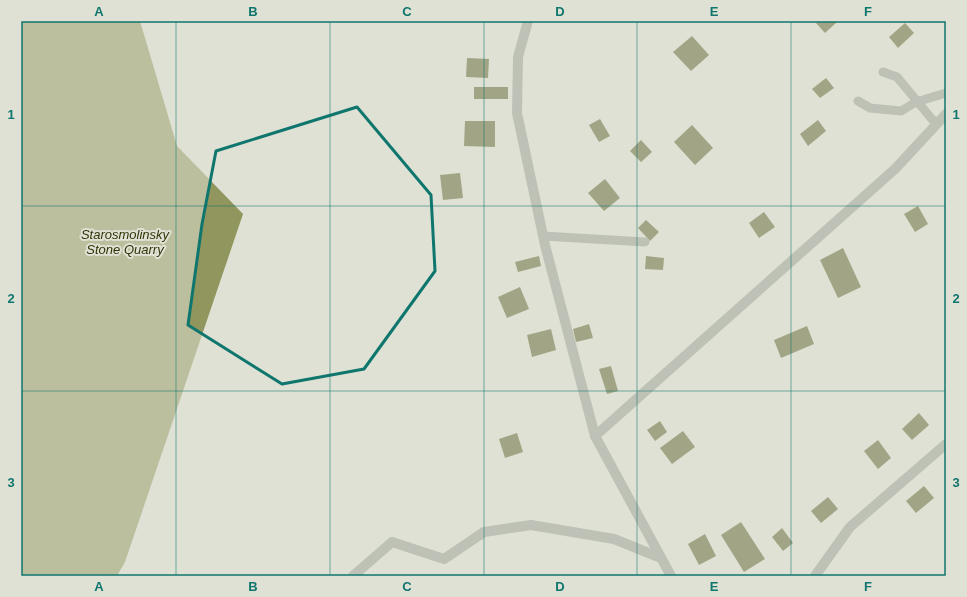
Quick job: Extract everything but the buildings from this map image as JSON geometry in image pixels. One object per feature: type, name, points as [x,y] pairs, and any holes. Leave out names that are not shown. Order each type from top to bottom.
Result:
[{"type":"street","points":[[528,21],[518,57],[517,113],[543,236],[595,436],[671,576]]},
{"type":"street","points":[[595,436],[895,169],[946,114]]},
{"type":"street","points":[[815,576],[850,527],[946,444]]},
{"type":"street","points":[[353,576],[392,542],[444,559],[484,532],[531,525],[614,539],[661,558]]},
{"type":"lane","points":[[883,72],[897,77],[916,102],[936,124]]},
{"type":"lane","points":[[858,102],[870,108],[901,111],[916,102],[946,93]]},
{"type":"lane","points":[[543,236],[645,242]]},
{"type":"highlighted area","points":[[357,107],[431,195],[435,271],[364,369],[282,384],[188,325],[202,224],[216,151]]},
{"type":"water","name":"Starosmolinsky Stone Quarry","points":[[21,21],[140,21],[177,146],[243,214],[125,562],[117,576],[21,576]]}]
